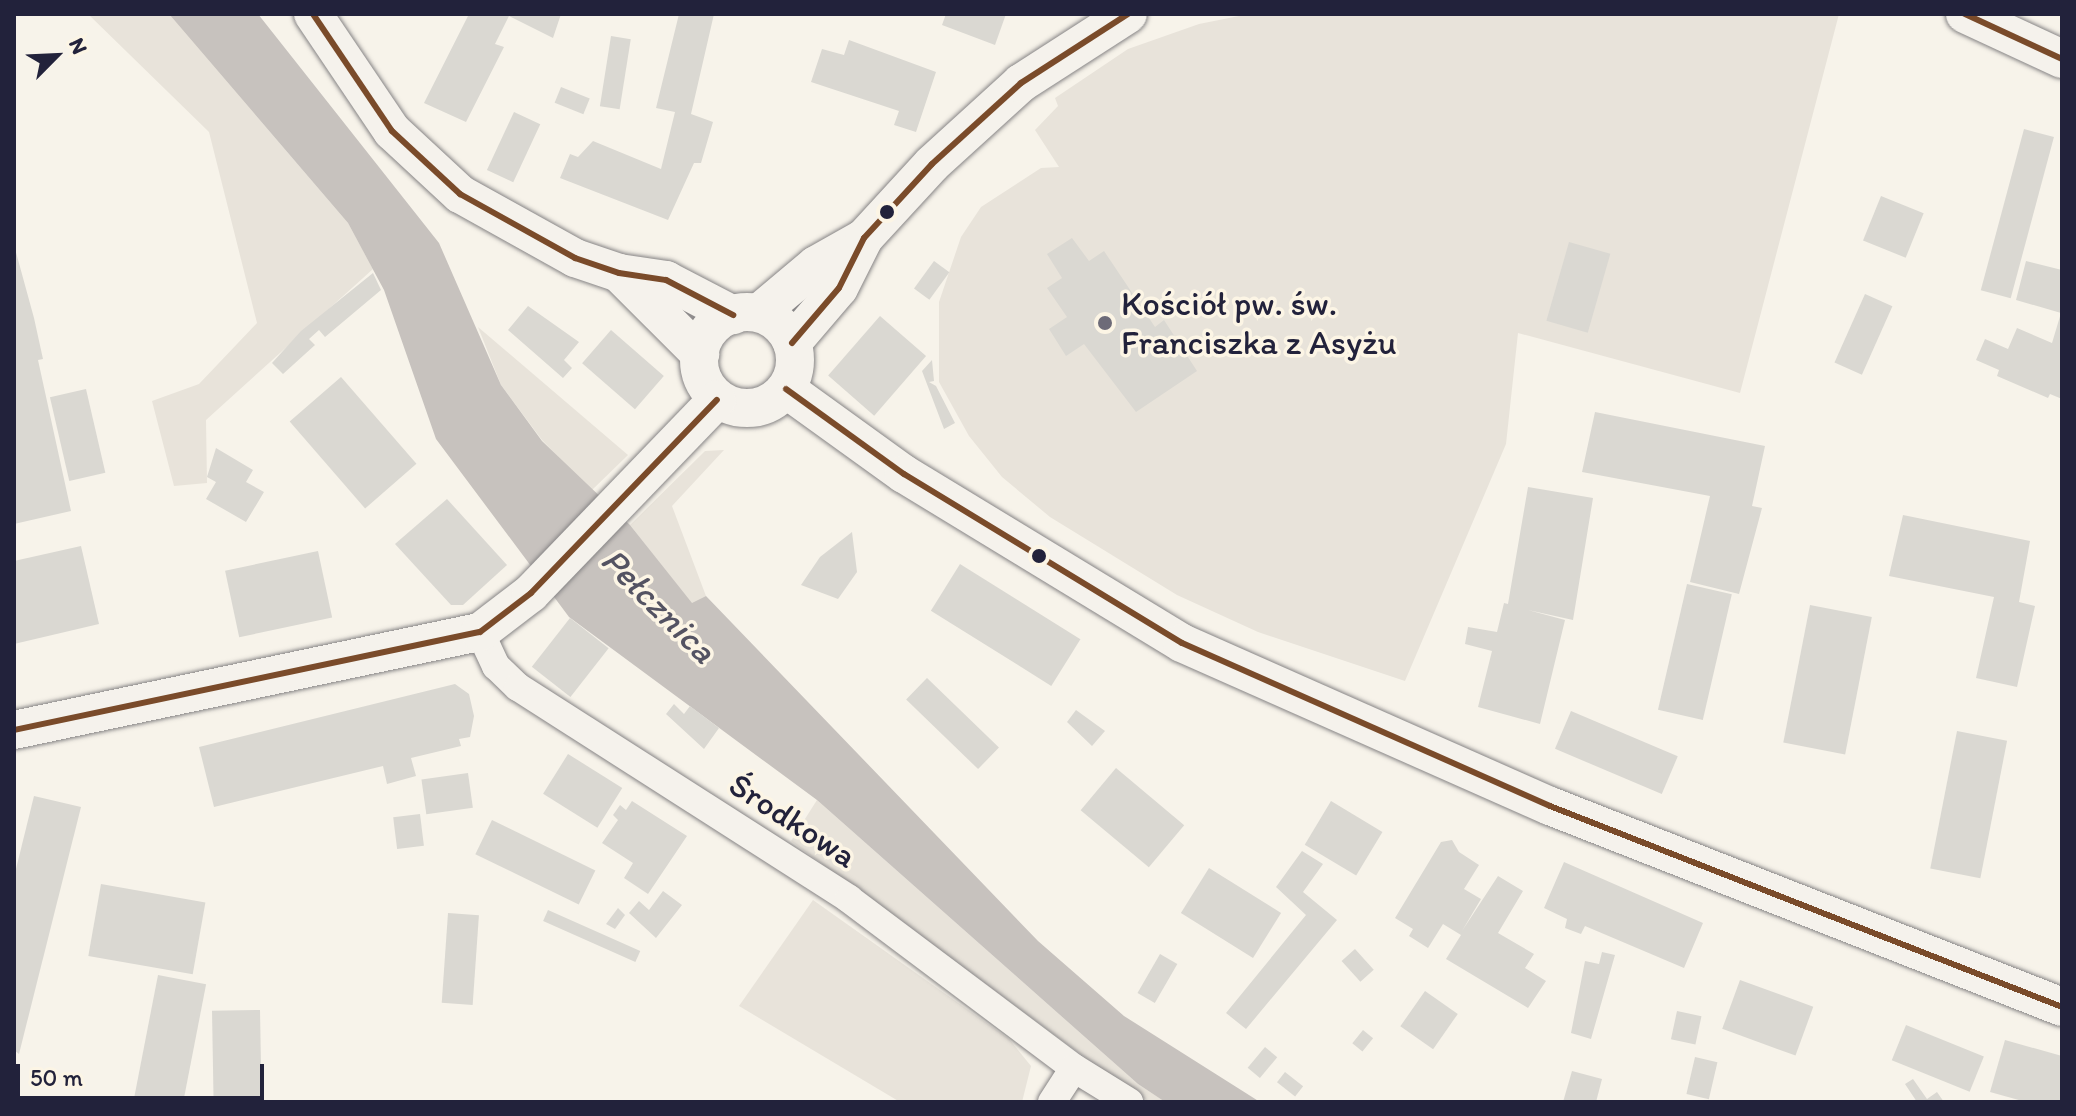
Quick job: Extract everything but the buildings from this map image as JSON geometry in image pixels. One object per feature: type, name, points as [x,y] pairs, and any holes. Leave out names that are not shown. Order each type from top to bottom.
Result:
[{"type":"street","points":[[313,14],[392,131],[442,181],[511,227],[619,273],[666,280],[781,324],[797,357],[786,389],[755,408],[717,400],[705,383],[700,354],[619,273]]},
{"type":"street","points":[[700,354],[715,325],[746,313],[816,265],[864,238],[999,102],[1067,51],[1128,14]]},
{"type":"street","points":[[1965,14],[2062,59]]},
{"type":"street","points":[[792,343],[839,288],[864,238]]},
{"type":"street","points":[[786,389],[979,522],[1135,618],[1233,667],[1550,806],[2062,1007]]},
{"type":"street","points":[[14,730],[480,632],[531,593],[648,468],[717,400]]},
{"type":"street","name":"Środkowa","points":[[480,632],[496,666],[518,687],[849,899],[1074,1068],[1129,1102]]},
{"type":"street","points":[[1052,1102],[1074,1068]]},
{"type":"shaded area","points":[[88,14],[169,14],[348,223],[373,269],[206,420],[207,483],[174,486],[152,401],[199,384],[257,323],[209,132]]},
{"type":"shaded area","points":[[1249,14],[1839,14],[1740,393],[1518,333],[1506,444],[1405,681],[1258,632],[1177,595],[1050,517],[1002,477],[969,436],[939,382],[939,302],[961,237],[981,207],[1041,168],[1059,167],[1035,130],[1058,106],[1055,98],[1128,49],[1199,24]]},
{"type":"shaded area","points":[[478,327],[628,455],[591,491],[542,440],[501,385]]},
{"type":"shaded area","points":[[724,450],[672,506],[706,596],[692,604],[630,525],[705,451]]},
{"type":"shaded area","points":[[817,800],[1138,1084],[1165,1102],[1150,1102],[1127,1088],[791,841]]},
{"type":"shaded area","points":[[813,900],[1009,1039],[1031,1066],[1022,1102],[900,1102],[739,1006]]},
{"type":"water","name":"Pełcznica","points":[[169,14],[258,14],[439,243],[501,385],[542,441],[630,525],[692,603],[706,596],[1038,941],[1124,1016],[1260,1102],[1165,1102],[1138,1084],[817,800],[569,617],[436,439],[384,290],[348,223]]},
{"type":"transit line","points":[[313,14],[392,131],[460,194],[575,258],[619,273],[666,280],[733,315]]},
{"type":"transit line","points":[[792,343],[839,288],[864,238],[932,164],[1021,83],[1128,14]]},
{"type":"transit line","points":[[1965,14],[2062,59]]},
{"type":"transit line","points":[[786,389],[904,474],[1182,643],[1550,806],[2062,1007]]},
{"type":"transit line","points":[[14,730],[480,632],[531,593],[717,400]]},
{"type":"place","name":"Kościół pw. św. Franciszka z Asyżu","points":[[1105,323]]}]
